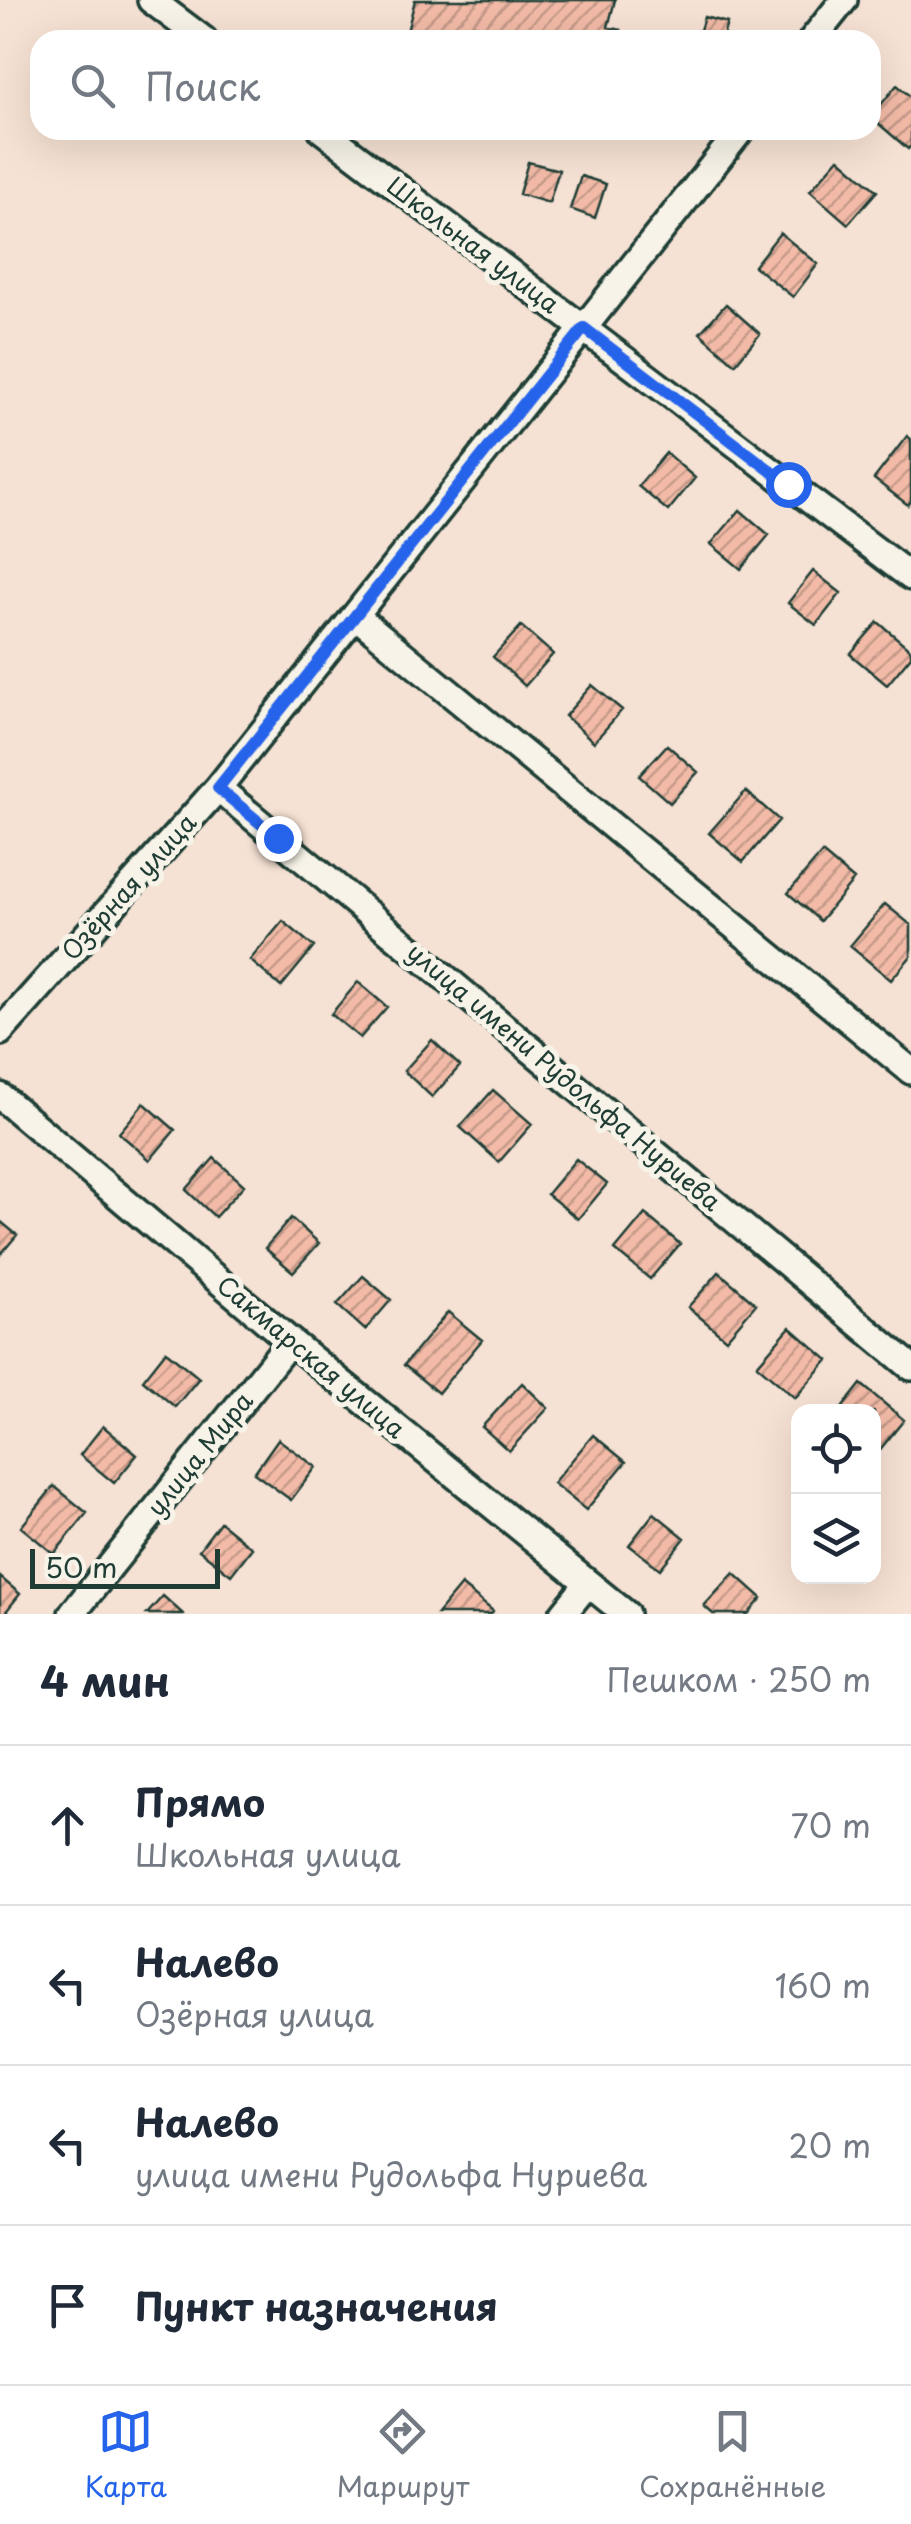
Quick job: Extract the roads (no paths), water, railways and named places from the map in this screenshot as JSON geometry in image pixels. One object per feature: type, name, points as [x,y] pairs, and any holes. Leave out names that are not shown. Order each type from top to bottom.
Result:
[{"type":"street","points":[[152,0],[191,30]]},
{"type":"street","points":[[820,30],[844,0]]},
{"type":"street","name":"Школьная улица","points":[[335,140],[909,572]]},
{"type":"street","name":"Озёрная улица","points":[[0,1032],[218,788],[733,140]]},
{"type":"street","points":[[356,616],[911,1071]]},
{"type":"street","name":"улица имени Рудольфа Нуриева","points":[[218,788],[911,1367]]},
{"type":"street","name":"Сакмарская улица","points":[[0,1096],[290,1341],[626,1614]]},
{"type":"street","name":"улица Мира","points":[[72,1614],[290,1341]]},
{"type":"street","points":[[563,1614],[588,1583]]}]
